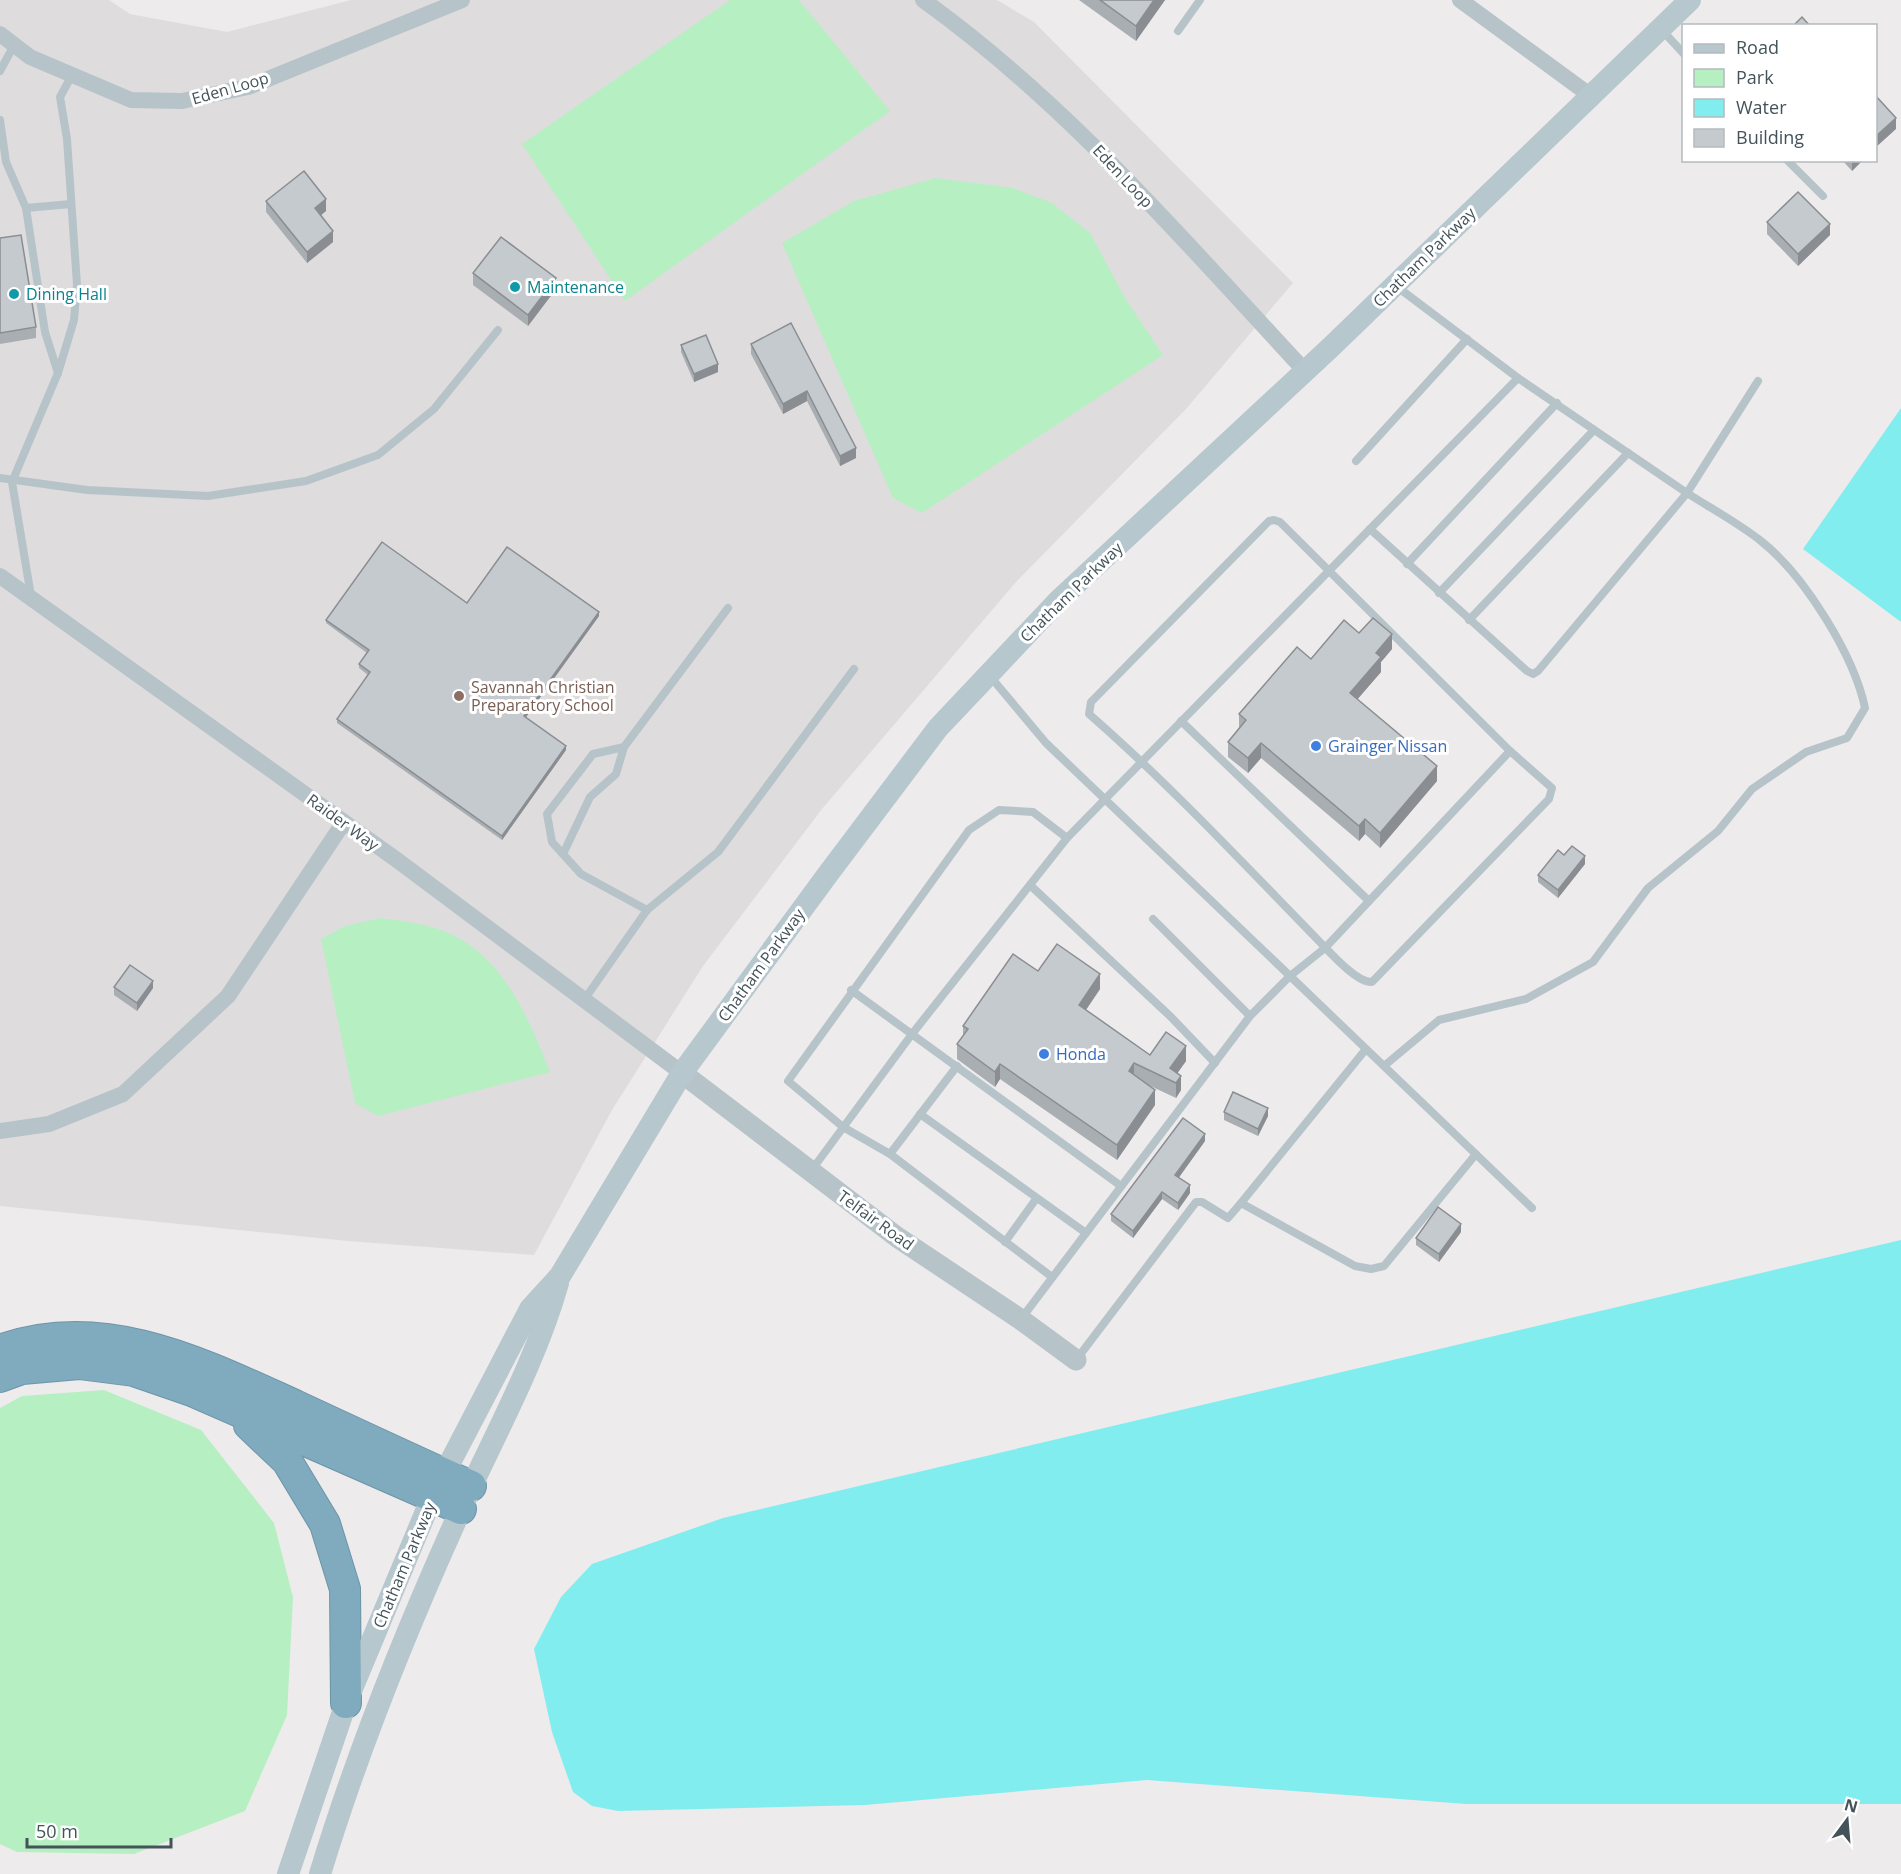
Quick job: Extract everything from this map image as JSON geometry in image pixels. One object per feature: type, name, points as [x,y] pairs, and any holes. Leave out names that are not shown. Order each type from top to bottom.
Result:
[{"type":"highway","points":[[0,1350],[42,1339],[81,1336],[128,1341],[174,1353],[226,1374],[437,1485]]},
{"type":"highway","points":[[0,1377],[22,1369],[79,1364],[134,1371],[192,1391],[466,1498]]},
{"type":"highway","points":[[192,1391],[254,1427],[287,1461],[326,1524],[345,1589],[346,1703]]},
{"type":"main road","name":"Chatham Parkway","points":[[290,1868],[346,1703],[437,1485],[530,1309],[560,1276],[682,1073],[938,728],[1059,600],[1305,371],[1690,0]]},
{"type":"main road","name":"Chatham Parkway","points":[[321,1871],[372,1718],[466,1498],[547,1321],[560,1276]]},
{"type":"street","name":"Eden Loop","points":[[0,34],[30,57],[71,77],[130,100],[182,101],[248,87],[462,0]]},
{"type":"street","name":"Eden Loop","points":[[923,0],[978,39],[1099,149],[1305,371]]},
{"type":"street","points":[[1463,1],[1590,96]]},
{"type":"street","name":"Raider Way","points":[[0,576],[344,822],[682,1073]]},
{"type":"street","points":[[0,1131],[49,1124],[123,1094],[228,996],[344,822]]},
{"type":"street","name":"Telfair Road","points":[[682,1073],[897,1237],[1020,1319],[1076,1360]]},
{"type":"lane","points":[[1178,31],[1200,0]]},
{"type":"lane","points":[[1661,29],[1682,53]]},
{"type":"lane","points":[[0,71],[14,45]]},
{"type":"lane","points":[[32,599],[12,482],[58,373],[74,320],[77,285],[67,139],[60,98],[71,77]]},
{"type":"lane","points":[[0,120],[6,162],[26,208],[45,332],[58,373]]},
{"type":"lane","points":[[1789,162],[1823,196]]},
{"type":"lane","points":[[26,208],[71,204]]},
{"type":"lane","points":[[1384,1066],[1439,1020],[1526,999],[1593,962],[1648,888],[1718,831],[1752,789],[1806,752],[1847,738],[1865,708],[1860,684],[1811,595],[1762,542],[1518,378],[1395,285]]},
{"type":"lane","points":[[0,478],[12,482],[87,490],[208,496],[306,481],[378,455],[434,409],[498,330]]},
{"type":"lane","points":[[1356,461],[1467,339]]},
{"type":"lane","points":[[811,1171],[912,1034],[1067,838],[1518,378]]},
{"type":"lane","points":[[1370,529],[1469,620],[1533,674],[1538,671],[1687,493],[1758,381]]},
{"type":"lane","points":[[1407,564],[1557,403]]},
{"type":"lane","points":[[1439,593],[1594,430]]},
{"type":"lane","points":[[1469,620],[1628,453]]},
{"type":"lane","points":[[1269,521],[1280,522],[1510,751],[1552,788],[1549,799],[1372,982],[1361,981],[1325,948],[1142,760],[1089,714],[1090,702],[1269,521]]},
{"type":"lane","points":[[562,854],[590,797],[616,774],[624,747],[728,608]]},
{"type":"lane","points":[[584,1000],[647,910],[718,852],[854,669]]},
{"type":"lane","points":[[988,675],[1046,743],[1532,1208]]},
{"type":"lane","points":[[1181,722],[1369,901]]},
{"type":"lane","points":[[624,747],[592,754],[547,814],[552,842],[581,874],[647,910]]},
{"type":"lane","points":[[1020,1319],[1250,1016],[1290,976],[1325,948],[1510,751]]},
{"type":"lane","points":[[1052,1277],[890,1154],[843,1127],[788,1081],[851,990],[969,830],[999,810],[1033,812],[1067,838]]},
{"type":"lane","points":[[1030,885],[1171,1017],[1215,1063]]},
{"type":"lane","points":[[1153,919],[1250,1016]]},
{"type":"lane","points":[[851,990],[1121,1186]]},
{"type":"lane","points":[[1076,1360],[1196,1202],[1202,1202],[1228,1218],[1366,1049]]},
{"type":"lane","points":[[890,1154],[957,1066]]},
{"type":"lane","points":[[920,1114],[1086,1233]]},
{"type":"lane","points":[[1242,1203],[1355,1266],[1371,1269],[1384,1266],[1476,1154]]},
{"type":"lane","points":[[1005,1242],[1036,1199]]},
{"type":"shaded area","name":"Savannah Christian Preparatory School","points":[[0,0],[109,0],[130,14],[227,32],[351,0],[997,0],[1034,22],[1293,283],[1186,409],[1016,582],[822,809],[703,966],[612,1110],[534,1255],[348,1241],[0,1206]]},
{"type":"green space","points":[[730,0],[799,0],[890,111],[625,301],[522,144]]},
{"type":"green space","points":[[936,178],[1013,188],[1052,203],[1090,233],[1125,298],[1163,355],[922,513],[893,498],[782,243],[854,201]]},
{"type":"green space","points":[[380,918],[416,923],[451,934],[470,945],[486,959],[501,975],[524,1012],[550,1072],[378,1116],[355,1103],[321,939],[345,926]]},
{"type":"green space","points":[[104,1390],[201,1430],[274,1523],[293,1597],[287,1715],[245,1811],[134,1854],[17,1852],[0,1844],[0,1408],[22,1396]]},
{"type":"water","points":[[1901,408],[1901,622],[1803,549]]},
{"type":"water","points":[[1901,1240],[1901,1804],[1466,1804],[1147,1780],[865,1805],[618,1811],[592,1806],[573,1792],[552,1732],[534,1649],[561,1597],[592,1564],[723,1518]]},
{"type":"building","points":[[1100,0],[1154,0],[1136,26]]},
{"type":"building","points":[[1802,17],[1808,24],[1795,24]]},
{"type":"building","points":[[1877,97],[1896,118],[1877,135]]},
{"type":"building","points":[[304,171],[326,199],[315,208],[333,231],[307,252],[266,201]]},
{"type":"building","points":[[1798,192],[1830,224],[1798,254],[1767,222]]},
{"type":"building","name":"Dining Hall","points":[[21,235],[36,327],[0,333],[0,238]]},
{"type":"building","name":"Maintenance","points":[[501,237],[556,278],[528,315],[473,273]]},
{"type":"building","points":[[791,323],[856,448],[840,456],[807,391],[783,404],[751,344]]},
{"type":"building","points":[[706,335],[718,364],[694,374],[681,345]]},
{"type":"building","points":[[382,542],[467,603],[507,547],[599,612],[524,716],[566,746],[502,836],[337,719],[370,672],[359,664],[369,650],[326,620]]},
{"type":"building","name":"Grainger Nissan","points":[[1373,618],[1392,634],[1376,653],[1381,657],[1350,693],[1437,766],[1380,833],[1365,819],[1359,826],[1261,743],[1248,758],[1228,742],[1246,720],[1239,714],[1297,647],[1311,659],[1344,620],[1359,633]]},
{"type":"building","points":[[1572,846],[1585,856],[1558,890],[1538,875],[1558,850],[1564,855]]},
{"type":"building","name":"Honda","points":[[1057,944],[1100,974],[1079,1005],[1150,1055],[1166,1032],[1186,1046],[1170,1068],[1181,1076],[1176,1083],[1134,1063],[1129,1071],[1155,1090],[1117,1145],[1000,1064],[995,1072],[957,1044],[968,1029],[963,1026],[1013,954],[1038,971]]},
{"type":"building","points":[[130,965],[153,981],[137,1003],[114,987]]},
{"type":"building","points":[[1233,1092],[1268,1108],[1258,1129],[1224,1112]]},
{"type":"building","points":[[1183,1118],[1205,1134],[1175,1175],[1190,1185],[1178,1203],[1162,1192],[1133,1231],[1111,1214]]},
{"type":"building","points":[[1438,1207],[1461,1224],[1439,1254],[1416,1238]]},
{"type":"place","name":"Maintenance","points":[[515,287]]},
{"type":"place","name":"Dining Hall","points":[[14,294]]},
{"type":"place","name":"Savannah Christian Preparatory School","points":[[459,696]]},
{"type":"place","name":"Grainger Nissan","points":[[1316,746]]},
{"type":"place","name":"Honda","points":[[1044,1054]]}]
